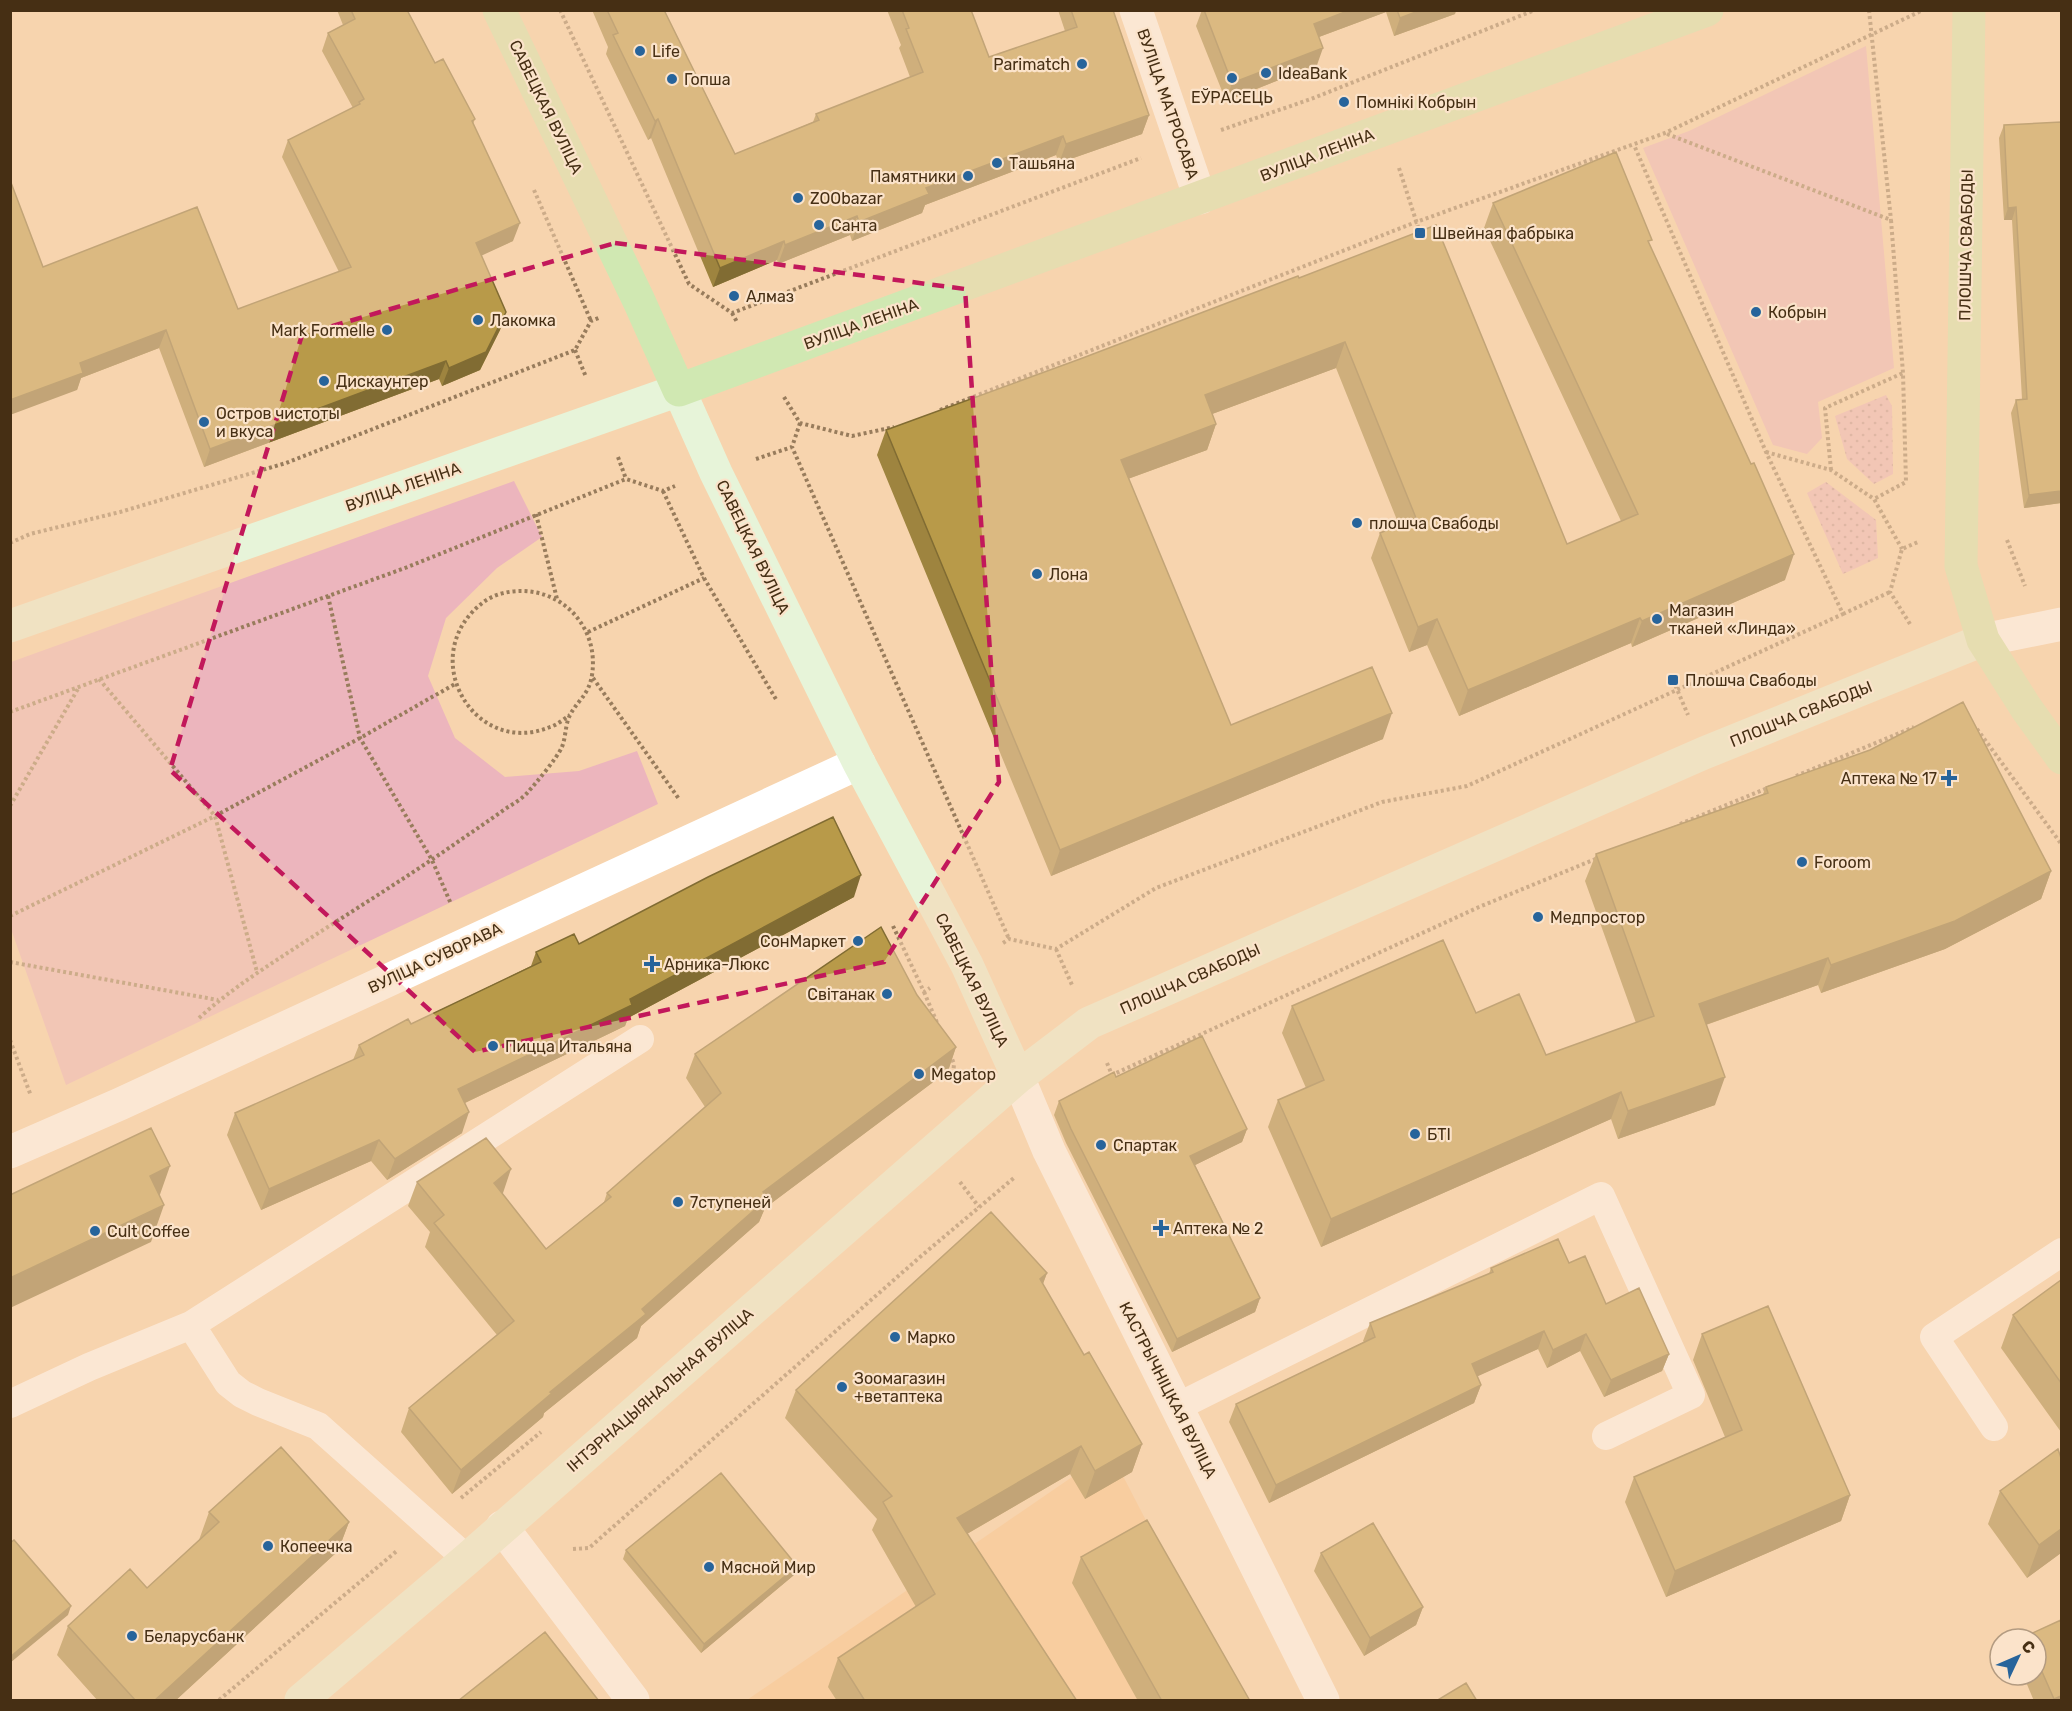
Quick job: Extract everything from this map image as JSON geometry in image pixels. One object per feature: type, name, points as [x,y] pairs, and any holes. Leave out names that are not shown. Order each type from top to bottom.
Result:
[{"type":"main road","name":"САВЕЦКАЯ ВУЛІЦА","points":[[499,10],[639,301],[716,472],[859,763],[967,965],[1018,1077]]},
{"type":"main road","name":"ВУЛІЦА ЛЕНІНА","points":[[10,626],[679,390],[1707,10]]},
{"type":"main road","name":"ПЛОШЧА СВАБОДЫ","points":[[1018,1077],[1089,1023],[1704,753],[1983,639],[1961,566],[1969,10]]},
{"type":"main road","points":[[1983,639],[2026,708],[2061,758]]},
{"type":"main road","name":"ІНТЭРНАЦЫЯНАЛЬНАЯ ВУЛІЦА","points":[[301,1701],[467,1559],[1018,1077]]},
{"type":"street","name":"ВУЛІЦА МАТРОСАВА","points":[[1136,10],[1200,198]]},
{"type":"street","points":[[1983,639],[2061,624]]},
{"type":"street","name":"ВУЛІЦА СУВОРАВА","points":[[10,1152],[120,1104],[859,763]]},
{"type":"street","name":"КАСТРЫЧНІЦКАЯ ВУЛІЦА","points":[[1018,1077],[1048,1150],[1323,1701]]},
{"type":"street","points":[[502,1527],[633,1701]]},
{"type":"lane","points":[[10,1404],[89,1367],[191,1325],[640,1039]]},
{"type":"lane","points":[[1176,1407],[1601,1196],[1691,1395],[1606,1436]]},
{"type":"lane","points":[[1994,1427],[1934,1337],[2061,1252]]},
{"type":"lane","points":[[191,1325],[228,1383],[242,1394],[258,1402],[318,1426],[467,1559]]},
{"type":"path","points":[[560,10],[688,284],[732,313],[958,226],[1311,99],[1535,10]]},
{"type":"path","points":[[1869,10],[1891,220],[1903,373],[1906,482],[1874,499]]},
{"type":"path","points":[[934,412],[1416,222],[1665,133],[1923,10]]},
{"type":"path","points":[[1386,129],[1420,233]]},
{"type":"path","points":[[1665,133],[1891,220]]},
{"type":"path","points":[[1634,145],[1766,452],[1843,614]]},
{"type":"path","points":[[10,543],[30,534],[120,512],[286,463],[575,350],[591,321],[688,284]]},
{"type":"path","points":[[1831,470],[1824,408],[1903,373]]},
{"type":"path","points":[[902,425],[852,436],[800,423],[792,447],[1009,939]]},
{"type":"path","points":[[1766,452],[1831,470],[1874,499],[1902,549]]},
{"type":"path","points":[[10,712],[405,568],[626,479],[663,491]]},
{"type":"path","points":[[536,514],[557,600]]},
{"type":"path","points":[[588,632],[704,578]]},
{"type":"path","points":[[510,591],[534,591],[557,600],[575,613],[588,632],[594,654],[592,677],[584,698],[570,715],[550,727],[529,733],[506,730],[485,722],[467,706],[455,684],[451,661],[456,636],[468,615],[487,600],[510,591]]},
{"type":"path","points":[[1112,1075],[1056,949],[1156,888],[1382,802],[1467,786],[1890,592]]},
{"type":"path","points":[[328,596],[360,738],[432,860],[469,943]]},
{"type":"path","points":[[592,677],[704,834]]},
{"type":"path","points":[[99,679],[215,816],[257,973]]},
{"type":"path","points":[[10,916],[215,816],[455,684]]},
{"type":"path","points":[[10,806],[79,687]]},
{"type":"path","points":[[195,1021],[219,1000],[257,973],[432,860],[527,794],[561,748],[570,715]]},
{"type":"path","points":[[1974,725],[2061,845]]},
{"type":"path","points":[[1786,780],[1918,726]]},
{"type":"path","points":[[1677,826],[1775,785]]},
{"type":"path","points":[[1103,1080],[1479,907],[1600,857]]},
{"type":"path","points":[[10,962],[219,1000]]},
{"type":"path","points":[[924,992],[940,1028]]},
{"type":"path","points":[[10,1040],[46,1136]]},
{"type":"path","points":[[947,1046],[954,1064],[952,1077]]},
{"type":"path","points":[[523,1553],[590,1548],[920,1257],[1048,1150]]},
{"type":"path","points":[[219,1701],[548,1426]]},
{"type":"highlighted area","points":[[615,243],[965,289],[999,782],[884,962],[475,1052],[170,770],[302,335]]},
{"type":"shaded area","points":[[1866,46],[1894,368],[1818,402],[1822,438],[1807,454],[1773,445],[1643,148],[1689,131]]},
{"type":"shaded area","points":[[1886,395],[1892,406],[1893,474],[1874,484],[1847,459],[1835,416]]},
{"type":"shaded area","points":[[514,481],[542,537],[497,568],[446,618],[428,676],[455,738],[505,777],[579,771],[637,751],[658,804],[66,1085],[11,929],[11,662]]},
{"type":"shaded area","points":[[1826,482],[1876,520],[1878,558],[1843,574],[1807,493]]},
{"type":"shaded area","points":[[1110,1451],[1239,1700],[747,1700]]},
{"type":"building","points":[[351,10],[407,10],[435,63],[443,59],[475,119],[472,121],[520,223],[476,243],[506,312],[486,352],[449,368],[446,361],[210,449],[166,330],[80,363],[83,373],[10,400],[10,180],[43,267],[197,207],[238,309],[351,267],[288,140],[360,104],[359,102],[364,99],[328,33],[355,19]]},
{"type":"building","points":[[607,10],[664,10],[735,154],[819,120],[816,114],[923,72],[906,29],[909,28],[902,10],[971,10],[989,57],[1077,27],[1071,10],[1113,10],[1149,115],[1066,144],[1063,136],[926,188],[929,194],[859,222],[857,216],[785,245],[784,241],[720,268],[658,119],[655,121],[613,35],[618,33]]},
{"type":"building","points":[[1204,10],[1350,10],[1314,24],[1323,48],[1232,83]]},
{"type":"building","points":[[1397,10],[1421,10],[1400,18]]},
{"type":"building","points":[[2061,122],[2061,491],[2029,495],[2016,400],[2027,399],[2016,207],[2008,208],[2004,125]]},
{"type":"building","points":[[1616,152],[1652,240],[1648,241],[1751,464],[1754,463],[1794,554],[1642,621],[1640,618],[1468,690],[1437,619],[1418,627],[1380,533],[1416,518],[1345,342],[1205,395],[1216,424],[1121,460],[1231,725],[1372,667],[1392,713],[1060,850],[886,430],[1298,276],[1299,278],[1436,225],[1567,544],[1638,514],[1493,203]]},
{"type":"building","points":[[1963,702],[2051,871],[1955,921],[1831,965],[1828,958],[1699,1004],[1725,1077],[1628,1111],[1621,1092],[1331,1219],[1278,1100],[1324,1080],[1292,1006],[1443,940],[1476,1013],[1519,994],[1546,1055],[1654,1016],[1596,854],[1768,793],[1766,787],[1870,750]]},
{"type":"building","points":[[833,817],[861,875],[630,999],[632,1005],[458,1089],[469,1112],[395,1159],[379,1140],[269,1189],[235,1113],[364,1055],[359,1045],[408,1019],[411,1024],[541,962],[536,952],[574,934],[579,944],[708,877]]},
{"type":"building","points":[[881,927],[917,995],[956,1047],[763,1192],[768,1198],[642,1309],[646,1314],[550,1392],[552,1393],[461,1470],[409,1408],[514,1321],[434,1223],[444,1215],[417,1182],[486,1138],[511,1169],[494,1183],[546,1249],[611,1197],[607,1193],[721,1093],[695,1054]]},
{"type":"building","points":[[1202,1036],[1247,1129],[1190,1156],[1260,1298],[1177,1339],[1059,1101],[1114,1072],[1116,1077]]},
{"type":"building","points":[[151,1128],[170,1166],[150,1176],[164,1205],[10,1278],[10,1195]]},
{"type":"building","points":[[991,1212],[1047,1273],[1040,1279],[1084,1355],[1089,1352],[1142,1444],[1095,1471],[1081,1446],[957,1518],[1077,1701],[865,1701],[838,1658],[935,1594],[883,1502],[892,1496],[796,1390]]},
{"type":"building","points":[[1558,1239],[1569,1263],[1585,1256],[1606,1304],[1639,1288],[1669,1354],[1611,1380],[1586,1334],[1553,1350],[1544,1331],[1472,1364],[1481,1385],[1276,1485],[1236,1404],[1375,1337],[1370,1323],[1493,1272],[1491,1268]]},
{"type":"building","points":[[2061,1280],[2061,1383],[2013,1315]]},
{"type":"building","points":[[1768,1306],[1850,1495],[1675,1571],[1634,1477],[1742,1430],[1702,1334]]},
{"type":"building","points":[[281,1447],[349,1522],[154,1701],[136,1701],[68,1626],[130,1569],[147,1588],[219,1522],[209,1512]]},
{"type":"building","points":[[2058,1449],[2061,1458],[2061,1529],[2039,1545],[2000,1491]]},
{"type":"building","name":"Мясной Мир","points":[[721,1473],[797,1566],[704,1644],[626,1550]]},
{"type":"building","points":[[1147,1520],[1250,1701],[1162,1701],[1081,1557]]},
{"type":"building","points":[[1373,1523],[1423,1607],[1370,1638],[1321,1553]]},
{"type":"building","points":[[14,1540],[71,1606],[10,1657],[10,1543]]},
{"type":"building","points":[[2061,1620],[2061,1696],[2054,1699],[2048,1685],[2048,1627],[2046,1627]]},
{"type":"building","points":[[545,1632],[599,1701],[458,1701]]},
{"type":"building","points":[[1466,1683],[1477,1701],[1436,1701]]},
{"type":"place","name":"Life","points":[[640,51]]},
{"type":"place","name":"Parimatch","points":[[1082,64]]},
{"type":"place","name":"IdeaBank","points":[[1266,73]]},
{"type":"place","name":"ЕЎРАСЕЦЬ","points":[[1232,78]]},
{"type":"place","name":"Гопша","points":[[672,79]]},
{"type":"place","name":"Помнікі Кобрын","points":[[1344,102]]},
{"type":"place","name":"Ташьяна","points":[[997,163]]},
{"type":"place","name":"Памятники","points":[[968,176]]},
{"type":"place","name":"ZOObazar","points":[[798,198]]},
{"type":"place","name":"Санта","points":[[819,225]]},
{"type":"place","name":"Швейная фабрыка","points":[[1420,233]]},
{"type":"place","name":"Алмаз","points":[[734,296]]},
{"type":"place","name":"Кобрын","points":[[1756,312]]},
{"type":"place","name":"Лакомка","points":[[478,320]]},
{"type":"place","name":"Mark Formelle","points":[[387,330]]},
{"type":"place","name":"Дискаунтер","points":[[324,381]]},
{"type":"place","name":"Остров чистоты и вкуса","points":[[204,422]]},
{"type":"place","name":"плошча Свабоды","points":[[1357,523]]},
{"type":"place","name":"Лона","points":[[1037,574]]},
{"type":"place","name":"Магазин тканей «Линда»","points":[[1657,619]]},
{"type":"place","name":"Плошча Свабоды","points":[[1673,680]]},
{"type":"place","name":"Аптека № 17","points":[[1949,778]]},
{"type":"place","name":"Foroom","points":[[1802,862]]},
{"type":"place","name":"Медпростор","points":[[1538,917]]},
{"type":"place","name":"СонМаркет","points":[[858,941]]},
{"type":"place","name":"Арника-Люкс","points":[[652,964]]},
{"type":"place","name":"Світанак","points":[[887,994]]},
{"type":"place","name":"Пицца Итальяна","points":[[493,1046]]},
{"type":"place","name":"Megatop","points":[[919,1074]]},
{"type":"place","name":"БТІ","points":[[1415,1134]]},
{"type":"place","name":"Спартак","points":[[1101,1145]]},
{"type":"place","name":"7ступеней","points":[[678,1202]]},
{"type":"place","name":"Аптека № 2","points":[[1161,1228]]},
{"type":"place","name":"Cult Coffee","points":[[95,1231]]},
{"type":"place","name":"Марко","points":[[895,1337]]},
{"type":"place","name":"Зоомагазин +ветаптека","points":[[842,1387]]},
{"type":"place","name":"Копеечка","points":[[268,1546]]},
{"type":"place","name":"Мясной Мир","points":[[709,1567]]},
{"type":"place","name":"Беларусбанк","points":[[132,1636]]}]
